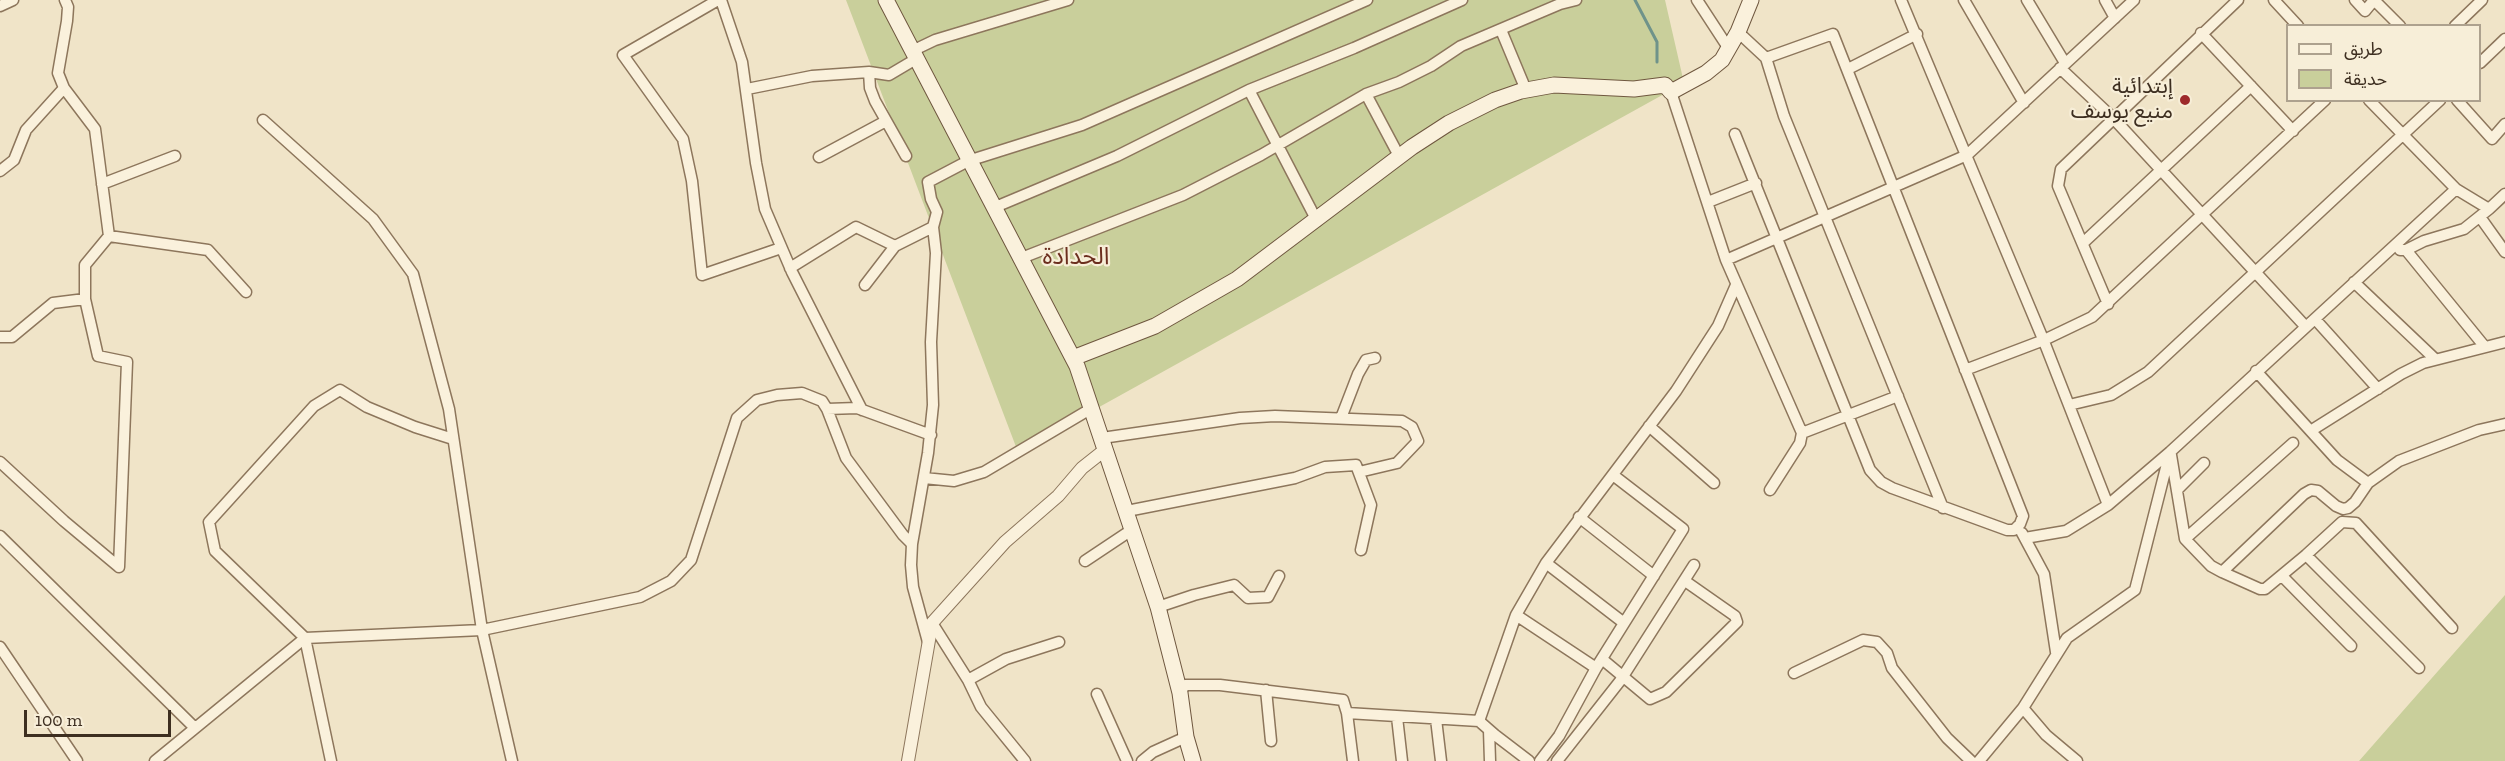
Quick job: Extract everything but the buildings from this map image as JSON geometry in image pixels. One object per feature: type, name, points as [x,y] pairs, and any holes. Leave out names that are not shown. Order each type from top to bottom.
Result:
[{"type":"main road","points":[[886,0],[968,161],[1073,358],[1104,443],[1158,607],[1180,693],[1186,737],[1193,761]]},
{"type":"main road","points":[[1073,358],[1173,317],[1237,279],[1317,221],[1399,156],[1449,123],[1502,97],[1554,85],[1634,89],[1665,86],[1671,92],[1722,60],[1738,32],[1751,0]]},
{"type":"street","points":[[0,6],[13,0]]},
{"type":"street","points":[[0,462],[64,521],[119,567],[127,362],[98,356],[86,299],[86,265],[109,236],[95,129],[64,88],[58,73],[67,21],[68,7],[65,0]]},
{"type":"street","points":[[781,248],[702,275],[692,181],[683,139],[623,55],[720,0],[741,53],[760,192],[790,268],[862,410]]},
{"type":"street","points":[[747,89],[781,81],[869,72],[889,75],[935,40],[1068,0]]},
{"type":"street","points":[[928,642],[913,587],[912,544],[931,435],[933,405],[931,342],[936,252],[933,227],[937,212],[931,199],[928,182],[968,161],[1082,125],[1367,0]]},
{"type":"street","points":[[993,208],[1117,156],[1249,90],[1354,48],[1462,0]]},
{"type":"street","points":[[1020,259],[1184,195],[1366,94],[1399,82],[1431,66],[1461,46],[1560,4],[1576,0]]},
{"type":"street","points":[[1697,0],[1729,49]]},
{"type":"street","points":[[1901,0],[2044,340],[2108,505]]},
{"type":"street","points":[[1964,0],[2024,102]]},
{"type":"street","points":[[2027,0],[2063,66],[2255,273],[2310,322],[2378,389]]},
{"type":"street","points":[[2105,0],[2115,18]]},
{"type":"street","points":[[1726,260],[1967,155],[2134,0]]},
{"type":"street","points":[[2108,304],[2058,186],[2061,169],[2238,0]]},
{"type":"street","points":[[2274,0],[2296,24]]},
{"type":"street","points":[[2355,0],[2365,11],[2374,0],[2398,24]]},
{"type":"street","points":[[2457,24],[2482,0]]},
{"type":"street","points":[[1501,30],[1526,90]]},
{"type":"street","points":[[1738,32],[1766,58],[1784,116],[1943,508]]},
{"type":"street","points":[[2202,33],[2293,131]]},
{"type":"street","points":[[1735,134],[1870,470],[1892,488],[2012,531],[2019,526],[2023,516],[1833,34],[1766,58]]},
{"type":"street","points":[[1848,69],[1917,34]]},
{"type":"street","points":[[2481,62],[2505,39]]},
{"type":"street","points":[[869,72],[870,88],[906,156]]},
{"type":"street","points":[[2084,243],[2251,86]]},
{"type":"street","points":[[0,171],[14,160],[26,130],[64,88]]},
{"type":"street","points":[[1249,90],[1276,146],[1317,221]]},
{"type":"street","points":[[1671,92],[1726,260],[1802,433],[1800,443],[1770,490]]},
{"type":"street","points":[[1366,94],[1399,156]]},
{"type":"street","points":[[1965,370],[2044,340],[2089,319],[2108,304],[2323,102]]},
{"type":"street","points":[[2371,102],[2456,189],[2485,213],[2505,252]]},
{"type":"street","points":[[2069,405],[2104,398],[2130,386],[2148,372],[2438,102]]},
{"type":"street","points":[[2459,102],[2492,139],[2505,124]]},
{"type":"street","points":[[263,120],[373,219],[414,274],[449,409],[482,630],[512,761]]},
{"type":"street","points":[[819,158],[886,121]]},
{"type":"street","points":[[102,184],[175,156]]},
{"type":"street","points":[[1708,202],[1756,183]]},
{"type":"street","points":[[2025,538],[2066,531],[2108,505],[2170,452],[2456,189]]},
{"type":"street","points":[[2391,249],[2406,250],[2424,241],[2464,229],[2505,194]]},
{"type":"street","points":[[790,268],[856,227],[895,246]]},
{"type":"street","points":[[866,285],[895,246],[933,227]]},
{"type":"street","points":[[109,236],[208,250],[246,292]]},
{"type":"street","points":[[2406,250],[2485,347]]},
{"type":"street","points":[[2354,282],[2434,358]]},
{"type":"street","points":[[1479,721],[1516,615],[1546,563],[1676,391],[1718,326],[1736,285]]},
{"type":"street","points":[[0,338],[12,337],[53,303],[86,299]]},
{"type":"street","points":[[2312,430],[2401,374],[2434,358],[2505,342]]},
{"type":"street","points":[[1341,418],[1358,374],[1366,360],[1375,358]]},
{"type":"street","points":[[2256,371],[2337,460],[2368,483]]},
{"type":"street","points":[[331,761],[305,638],[214,551],[208,522],[314,406],[340,390],[367,407],[415,427],[453,439]]},
{"type":"street","points":[[155,761],[305,638],[482,630],[640,597],[671,581],[691,560],[737,418],[757,400],[777,395],[802,393],[822,400],[846,458],[912,544]]},
{"type":"street","points":[[1802,433],[1898,396]]},
{"type":"street","points":[[827,409],[857,408],[931,435]]},
{"type":"street","points":[[924,478],[954,481],[984,472],[1092,408]]},
{"type":"street","points":[[908,761],[932,623],[1005,542],[1058,496],[1104,443],[1240,418],[1304,415],[1402,421],[1412,427],[1418,441],[1397,463],[1359,472]]},
{"type":"street","points":[[2222,572],[2304,494],[2311,490],[2318,491],[2343,509],[2355,502],[2368,483],[2398,461],[2479,430],[2505,424]]},
{"type":"street","points":[[1649,426],[1714,483]]},
{"type":"street","points":[[2185,539],[2293,443]]},
{"type":"street","points":[[2170,452],[2185,539],[2211,566],[2260,589],[2265,589],[2342,522],[2356,523],[2452,628]]},
{"type":"street","points":[[1979,761],[2023,708],[2056,652],[2067,638],[2135,590],[2170,452]]},
{"type":"street","points":[[2178,489],[2204,463]]},
{"type":"street","points":[[1127,511],[1295,478],[1326,467],[1356,465],[1371,505],[1362,550]]},
{"type":"street","points":[[1540,761],[1559,736],[1599,663],[1683,529],[1613,475]]},
{"type":"street","points":[[1579,517],[1653,576]]},
{"type":"street","points":[[2019,526],[2044,574],[2056,652]]},
{"type":"street","points":[[1086,561],[1133,529]]},
{"type":"street","points":[[0,536],[195,728]]},
{"type":"street","points":[[2306,555],[2419,668]]},
{"type":"street","points":[[1546,563],[1624,623]]},
{"type":"street","points":[[1557,761],[1623,677],[1694,565]]},
{"type":"street","points":[[1158,607],[1234,585],[1248,598],[1268,597],[1279,576]]},
{"type":"street","points":[[2282,576],[2350,646]]},
{"type":"street","points":[[1516,615],[1623,677],[1650,699],[1666,692],[1737,621],[1735,616],[1685,581]]},
{"type":"street","points":[[932,623],[968,680],[981,707],[1025,761]]},
{"type":"street","points":[[1794,673],[1863,640],[1877,642],[1887,653],[1892,668],[1947,738],[1971,761]]},
{"type":"street","points":[[968,680],[1006,659],[1059,642]]},
{"type":"street","points":[[0,647],[77,761]]},
{"type":"street","points":[[1180,693],[1185,685],[1220,685],[1342,700],[1347,713],[1353,761]]},
{"type":"street","points":[[1266,690],[1271,741]]},
{"type":"street","points":[[1096,694],[1127,761]]},
{"type":"street","points":[[2023,708],[2046,735],[2077,761]]},
{"type":"street","points":[[1347,713],[1479,721],[1529,761]]},
{"type":"street","points":[[1397,717],[1402,761]]},
{"type":"street","points":[[1436,719],[1441,761]]},
{"type":"street","points":[[1490,730],[1490,761]]},
{"type":"street","points":[[1142,761],[1153,752],[1186,737]]},
{"type":"green space","points":[[846,0],[1665,0],[1684,83],[1018,452]]},
{"type":"green space","points":[[2505,595],[2505,761],[2359,761],[2409,704]]},
{"type":"waterway","points":[[1635,0],[1657,42],[1657,62]]},
{"type":"place","name":"إبتدائية منيع يوسف","points":[[2185,100]]},
{"type":"district","name":"الحدادة","points":[[1076,257]]}]
